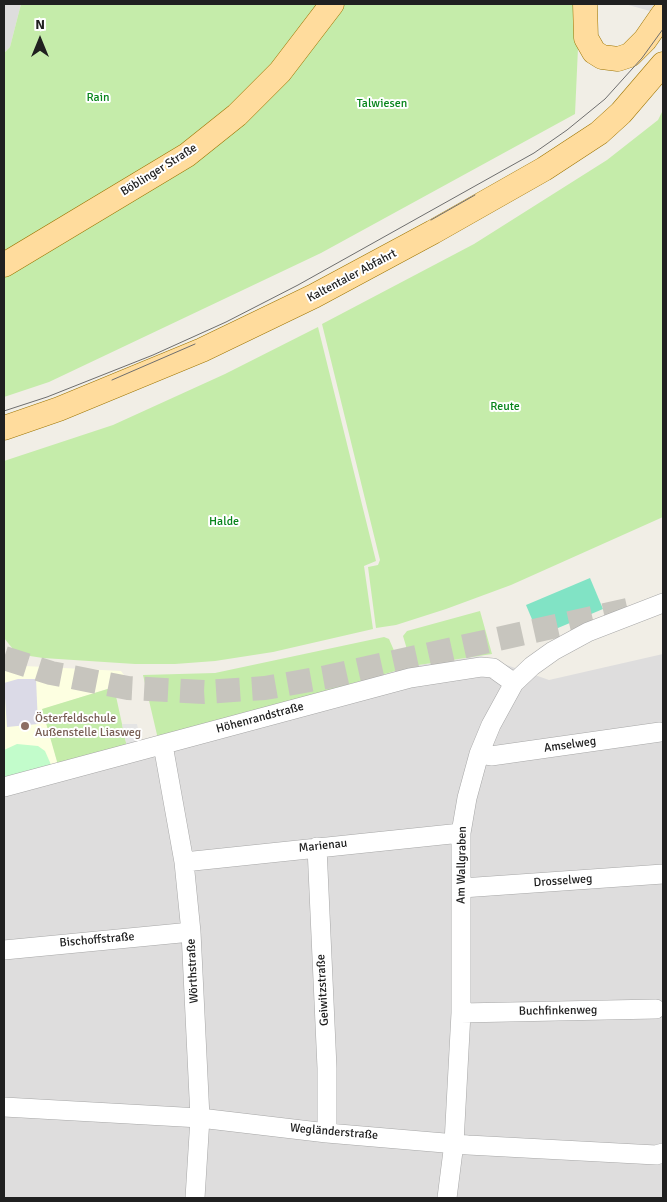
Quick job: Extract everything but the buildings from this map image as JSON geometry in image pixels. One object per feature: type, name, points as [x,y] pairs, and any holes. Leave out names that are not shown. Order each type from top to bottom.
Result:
[{"type":"main road","name":"Böblinger Straße","points":[[4,265],[187,155],[238,115],[280,72],[332,4]]},
{"type":"main road","points":[[585,4],[586,38],[594,52],[602,57],[618,58],[630,55],[645,40],[663,14]]},
{"type":"main road","name":"Kaltentaler Abfahrt","points":[[4,428],[59,409],[202,350],[314,296],[433,232],[544,169],[598,133],[621,113],[663,64]]},
{"type":"street","name":"Am Wallgraben","points":[[448,1198],[454,1143],[461,1013],[461,833],[467,798],[480,754],[491,725],[514,683],[553,651],[588,632],[663,603]]},
{"type":"street","name":"Höhenrandstraße","points":[[4,787],[410,678],[455,669],[481,667],[493,668],[514,683]]},
{"type":"street","name":"Amselweg","points":[[480,754],[491,756],[660,732]]},
{"type":"street","name":"Wörthstraße","points":[[163,745],[184,862],[191,932],[200,1118],[196,1198]]},
{"type":"street","name":"Marienau","points":[[184,862],[461,833]]},
{"type":"street","name":"Geiwitzstraße","points":[[317,847],[328,1068],[328,1133]]},
{"type":"street","name":"Drosselweg","points":[[462,888],[663,874]]},
{"type":"street","name":"Bischoffstraße","points":[[4,950],[191,932]]},
{"type":"street","name":"Buchfinkenweg","points":[[461,1013],[656,1009]]},
{"type":"street","name":"Wegländerstraße","points":[[4,1107],[200,1118],[328,1133],[454,1143],[656,1155],[663,1153]]},
{"type":"shaded area","points":[[4,4],[21,4],[10,47],[4,53]]},
{"type":"shaded area","points":[[625,4],[654,4],[650,11]]},
{"type":"shaded area","points":[[663,654],[663,1198],[4,1198],[4,780],[412,666],[481,656],[549,680]]},
{"type":"shaded area","name":"Österfeldschule Außenstelle Liasweg","points":[[25,666],[121,671],[124,675],[121,681],[114,687],[43,709],[58,765],[4,780],[4,668]]},
{"type":"shaded area","points":[[18,679],[36,679],[38,724],[7,727],[4,683]]},
{"type":"shaded area","points":[[122,724],[137,724],[141,743],[127,747]]},
{"type":"green space","name":"Talwiesen","points":[[21,4],[580,4],[575,114],[321,253],[49,382],[4,397],[4,53],[10,47]]},
{"type":"green space","name":"Reute","points":[[663,110],[663,517],[511,585],[396,625],[376,628],[368,567],[378,565],[380,560],[322,324],[474,244],[607,160],[658,120]]},
{"type":"green space","name":"Halde","points":[[318,327],[376,561],[364,566],[373,629],[273,652],[215,661],[175,664],[135,664],[43,658],[17,654],[4,638],[4,461],[113,425],[225,374]]},
{"type":"green space","points":[[590,578],[603,609],[539,636],[526,605]]},
{"type":"green space","points":[[480,611],[492,654],[412,666],[403,636],[407,631]]},
{"type":"green space","points":[[384,637],[389,639],[402,669],[158,739],[143,675],[215,673]]},
{"type":"green space","points":[[114,687],[127,747],[58,765],[42,709]]},
{"type":"green space","points":[[17,744],[38,746],[45,751],[52,767],[4,780],[4,750]]},
{"type":"tunnel","points":[[4,658],[51,673],[128,688],[204,692],[265,688],[327,677],[637,608]]},
{"type":"tram line","points":[[4,411],[47,397],[153,355],[226,322],[298,285],[534,153],[567,130],[605,99],[642,58],[663,29]]},
{"type":"tram line","points":[[431,220],[475,195]]},
{"type":"tram line","points":[[112,380],[195,344]]},
{"type":"place","name":"Österfeldschule Außenstelle Liasweg","points":[[25,726]]},
{"type":"park label","name":"Rain","points":[[98,98]]}]
